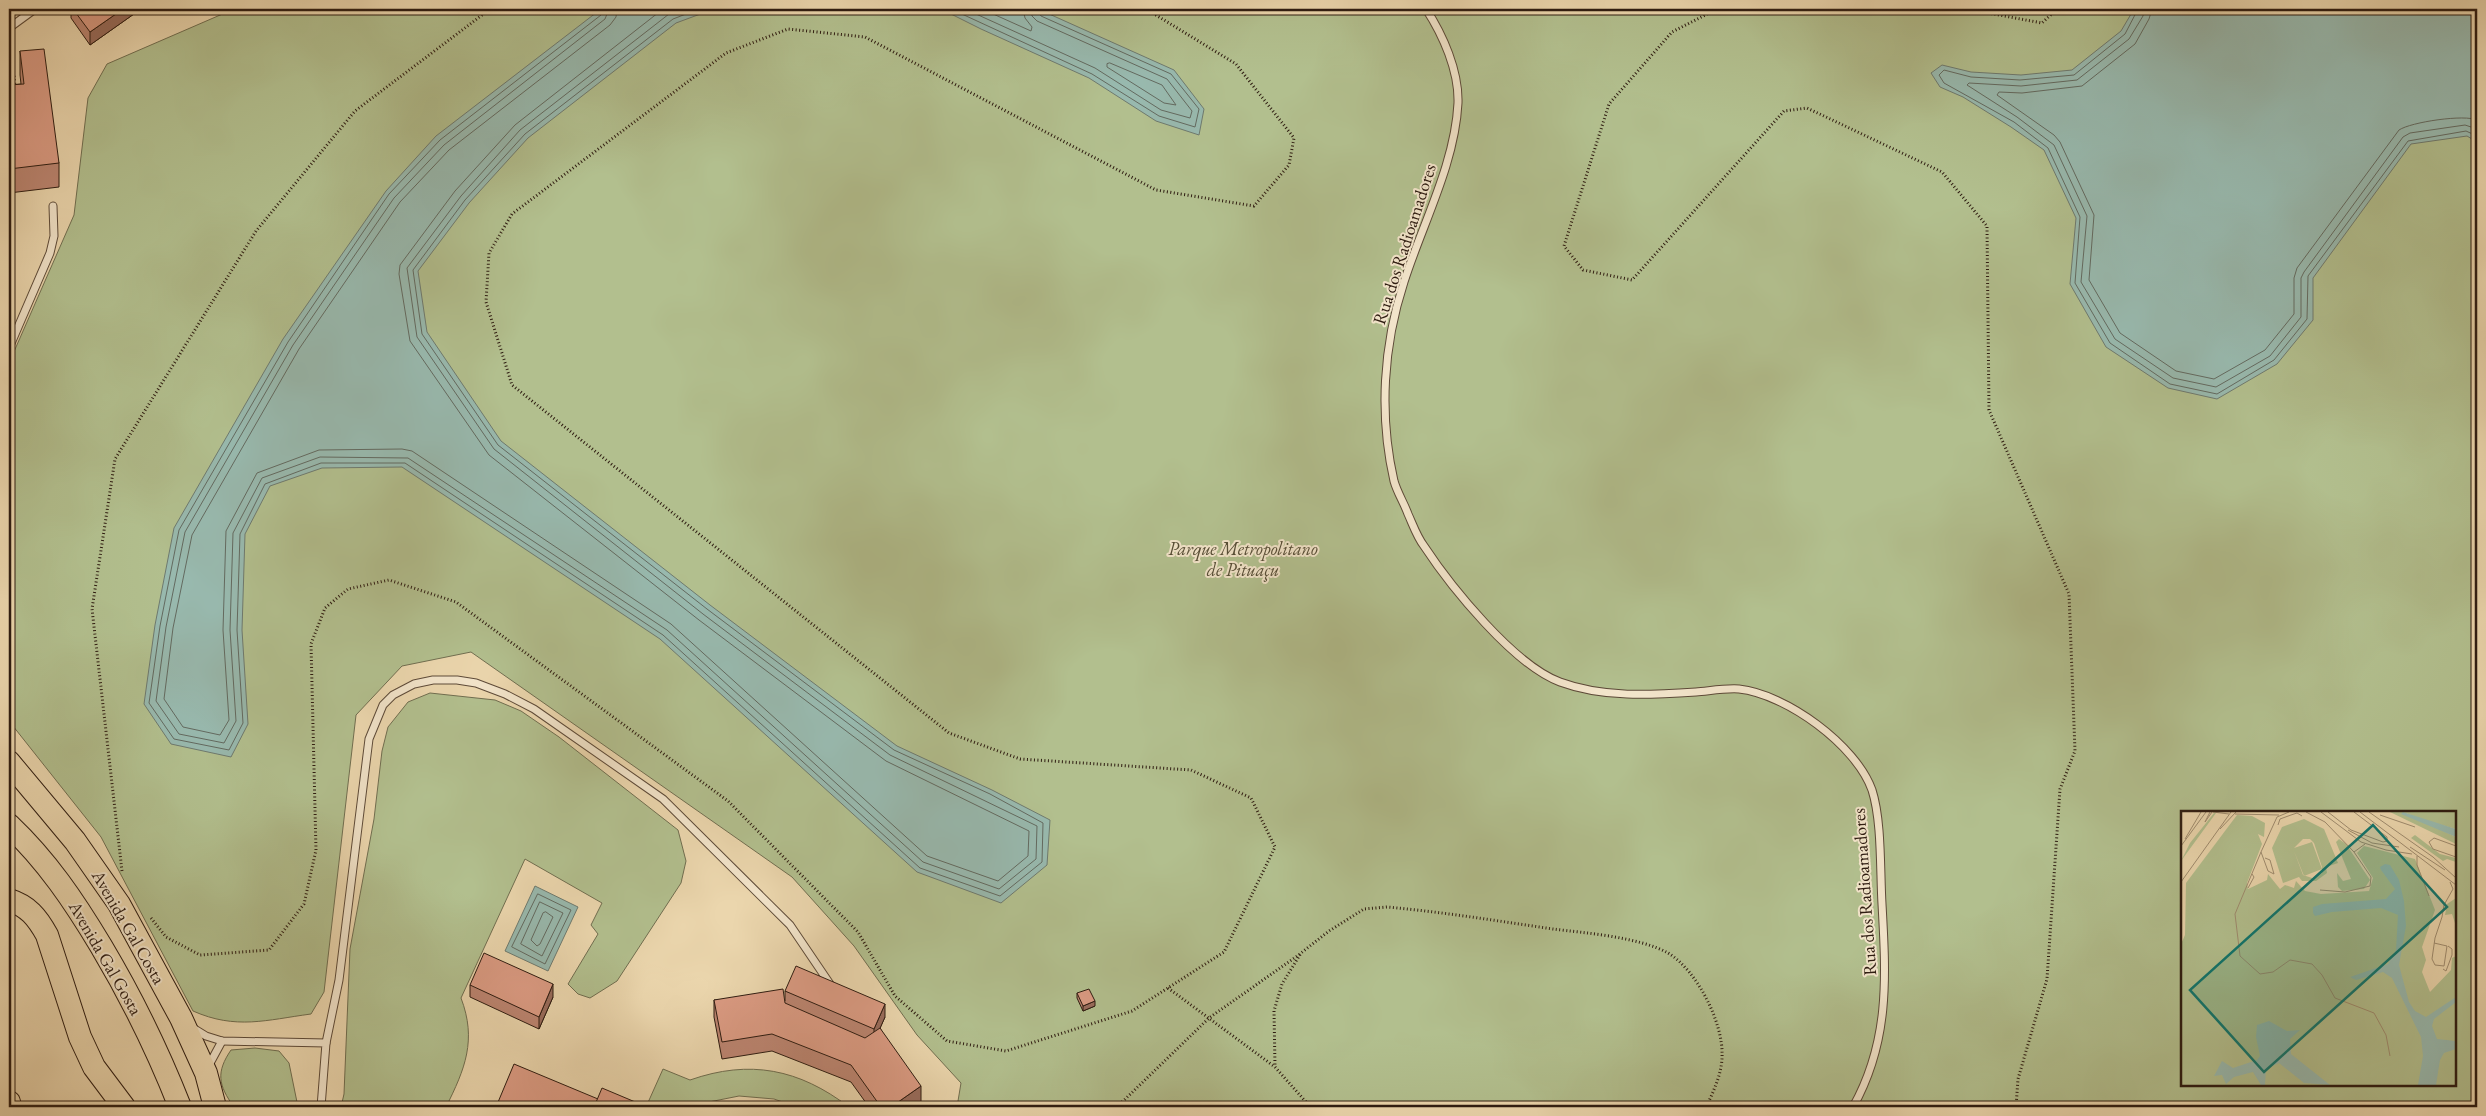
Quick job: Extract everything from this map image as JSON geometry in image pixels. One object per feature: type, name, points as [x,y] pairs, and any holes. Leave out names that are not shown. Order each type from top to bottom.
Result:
[{"type":"main road","name":"Avenida Gal Costa","points":[[10,763],[75,840],[119,904],[181,1018],[206,1073],[215,1107]]},
{"type":"main road","name":"Avenida Gal Gosta","points":[[9,825],[33,848],[69,892],[129,994],[163,1062],[180,1107]]},
{"type":"main road","points":[[9,900],[31,911],[40,922],[47,935],[80,1037],[94,1067],[124,1107]]},
{"type":"main road","points":[[9,1102],[10,1107]]},
{"type":"lane","points":[[9,28],[35,9]]},
{"type":"lane","name":"Rua dos Radioamadores","points":[[1426,9],[1454,68],[1458,102],[1451,144],[1435,196],[1404,281],[1390,335],[1385,412],[1395,483],[1422,544],[1465,600],[1531,667],[1559,682],[1595,691],[1656,694],[1739,689],[1780,701],[1817,724],[1859,764],[1872,791],[1879,835],[1886,978],[1882,1028],[1867,1083],[1854,1107]]},
{"type":"lane","points":[[9,348],[50,253],[54,236],[53,206]]},
{"type":"lane","points":[[322,1107],[326,1043],[339,980],[369,738],[383,705],[393,695],[414,684],[433,680],[457,680],[476,683],[512,697],[534,709],[663,799],[790,925],[834,989]]},
{"type":"lane","points":[[181,1018],[198,1032],[222,1041],[326,1043]]},
{"type":"lane","points":[[206,1073],[211,1058],[222,1041]]},
{"type":"path","points":[[122,872],[92,609],[115,459],[256,231],[355,111],[490,9]]},
{"type":"path","points":[[148,914],[166,937],[200,954],[269,950],[304,904],[316,850],[311,644],[325,608],[348,588],[389,580],[456,602],[728,801],[858,932],[895,996],[947,1041],[1006,1051],[1132,1010],[1224,952],[1275,847],[1252,798],[1191,770],[1020,759],[949,733],[512,385],[486,302],[489,253],[512,214],[726,53],[788,29],[865,37],[1156,190],[1254,206],[1289,165],[1294,138],[1236,64],[1146,9]]},
{"type":"path","points":[[1717,9],[1672,32],[1610,104],[1564,246],[1583,270],[1632,280],[1784,111],[1807,108],[1942,172],[1987,226],[1989,410],[2069,594],[2073,702],[2074,751],[2060,789],[2047,979],[2018,1079],[2016,1107]]},
{"type":"path","points":[[1966,9],[2042,23],[2057,9]]},
{"type":"path","points":[[9,67],[14,74],[16,92]]},
{"type":"path","points":[[1117,1107],[1209,1018],[1329,931],[1364,909],[1387,907],[1625,939],[1668,953],[1693,977],[1710,1004],[1721,1032],[1722,1058],[1713,1093],[1706,1107]]},
{"type":"path","points":[[1275,1067],[1274,1011],[1282,984],[1301,953]]},
{"type":"path","points":[[1168,988],[1275,1067],[1306,1102],[1315,1107]]},
{"type":"green space","name":"Parque Metropolitano de Pituaçu","points":[[234,9],[2477,9],[2477,1107],[957,1107],[961,1083],[917,1035],[854,946],[792,877],[471,652],[402,666],[356,715],[324,992],[311,1014],[265,1021],[237,1022],[209,1017],[193,1011],[101,837],[9,721],[9,363],[74,215],[88,98],[107,64]]},
{"type":"green space","points":[[430,693],[495,700],[521,711],[559,737],[678,830],[686,861],[681,883],[617,981],[590,998],[578,994],[568,984],[598,934],[591,925],[602,903],[525,859],[461,998],[468,1027],[467,1054],[459,1080],[446,1107],[341,1107],[344,1094],[350,949],[374,819],[382,751],[388,727],[408,702]]},
{"type":"green space","points":[[255,1048],[279,1051],[289,1063],[298,1107],[234,1107],[222,1085],[221,1072],[223,1065],[231,1050]]},
{"type":"green space","points":[[663,1069],[690,1080],[733,1070],[773,1071],[793,1076],[812,1084],[849,1107],[797,1107],[774,1099],[739,1096],[709,1102],[701,1107],[646,1107]]},
{"type":"water","points":[[601,9],[714,9],[676,23],[528,138],[469,203],[418,271],[427,332],[501,441],[710,605],[897,746],[992,790],[1050,820],[1047,865],[1001,903],[917,872],[660,639],[402,467],[322,468],[270,486],[245,534],[242,630],[248,724],[231,757],[171,744],[144,704],[155,625],[174,528],[283,339],[386,191],[436,136]]},
{"type":"water","points":[[941,9],[1038,9],[1174,70],[1204,109],[1199,135],[1156,121],[1089,78]]},
{"type":"water","points":[[2134,9],[2477,9],[2477,142],[2467,136],[2411,144],[2313,278],[2313,320],[2277,364],[2217,399],[2168,388],[2106,347],[2070,284],[2076,218],[2044,150],[1963,97],[1940,87],[1931,73],[1942,65],[1971,72],[2021,75],[2072,70],[2121,31]]},
{"type":"water","points":[[535,886],[578,907],[548,971],[505,951]]},
{"type":"building","points":[[73,9],[123,9],[90,32]]},
{"type":"building","points":[[44,49],[59,163],[9,169],[9,85],[24,84],[20,51]]},
{"type":"building","points":[[484,953],[553,984],[539,1017],[470,985]]},
{"type":"building","points":[[796,966],[885,1004],[874,1029],[785,991]]},
{"type":"building","points":[[783,989],[785,1003],[865,1038],[880,1028],[921,1086],[891,1107],[881,1107],[851,1065],[772,1034],[722,1042],[714,1000]]},
{"type":"building","points":[[1089,989],[1095,1001],[1083,1006],[1077,993]]},
{"type":"building","points":[[514,1064],[598,1099],[594,1107],[496,1107]]},
{"type":"building","points":[[602,1088],[640,1104],[639,1107],[594,1107]]}]
